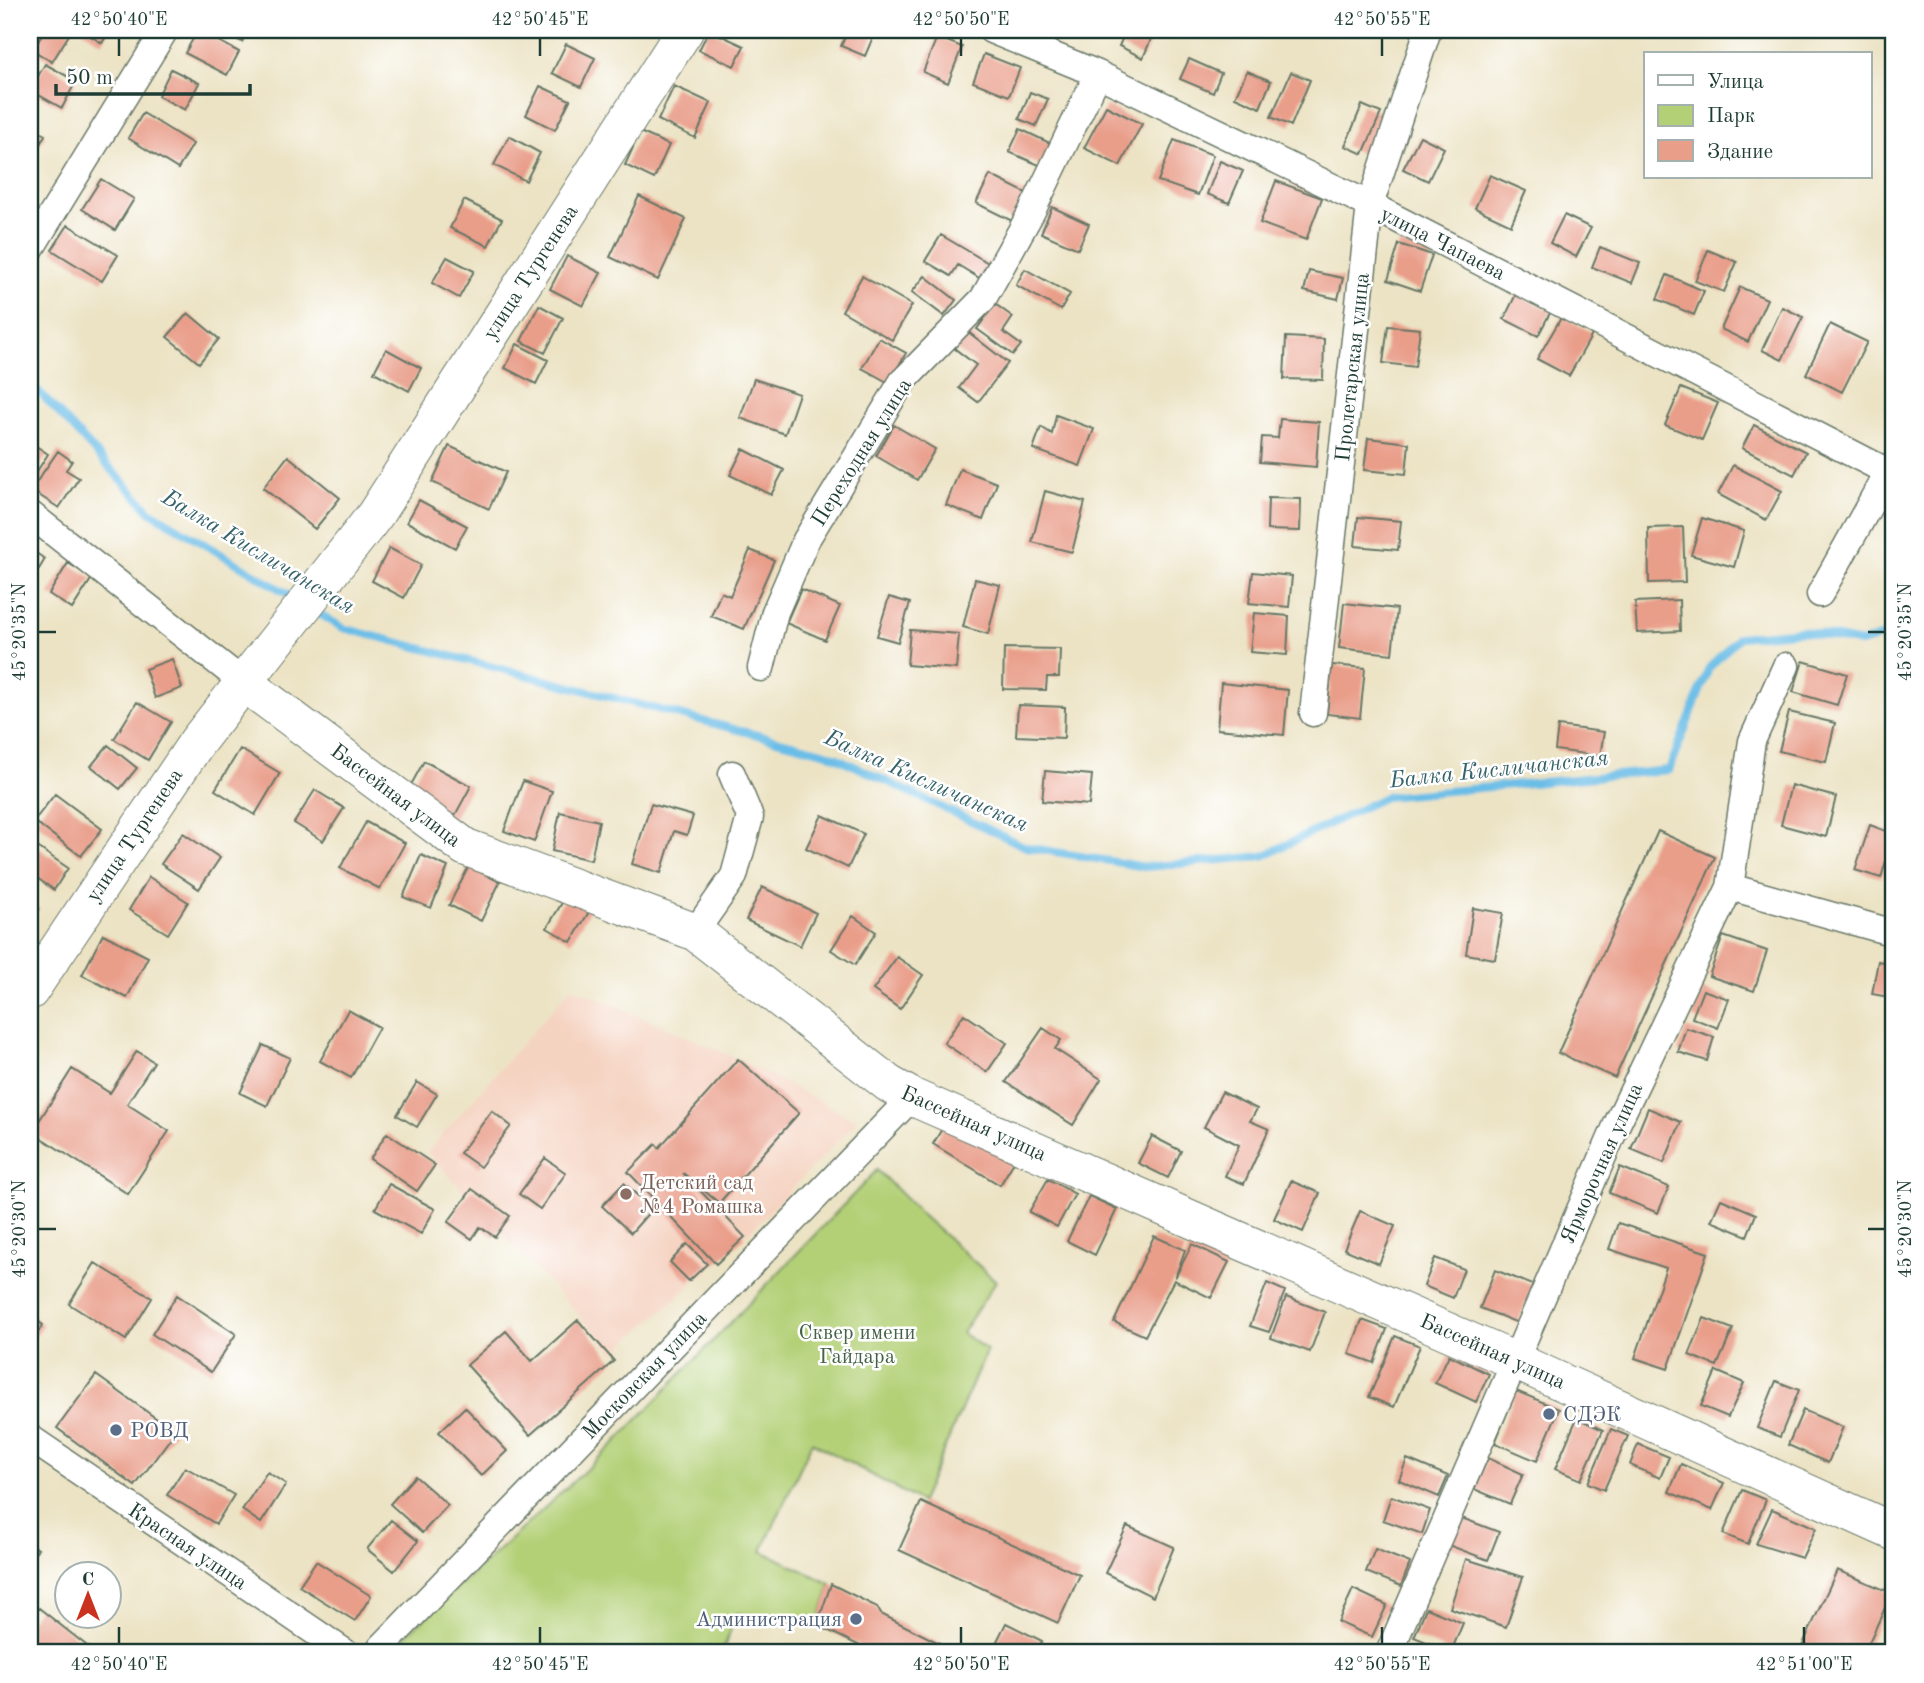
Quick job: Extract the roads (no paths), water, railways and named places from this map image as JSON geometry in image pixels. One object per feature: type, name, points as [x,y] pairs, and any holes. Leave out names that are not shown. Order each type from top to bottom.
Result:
[{"type":"street","points":[[30,250],[166,30]]},
{"type":"street","name":"улица Тургенева","points":[[30,991],[197,741],[374,515],[685,30]]},
{"type":"street","name":"улица Чапаева","points":[[991,30],[1098,74],[1370,205],[1891,469]]},
{"type":"street","name":"Пролетарская улица","points":[[1313,713],[1370,205],[1428,30]]},
{"type":"street","name":"Переходная улица","points":[[761,668],[775,612],[806,540],[902,382],[983,299],[1031,212],[1098,74]]},
{"type":"street","points":[[1820,594],[1891,469]]},
{"type":"street","name":"Бассейная улица","points":[[30,514],[243,682],[465,847],[695,932],[889,1084],[912,1097],[1515,1361],[1894,1532]]},
{"type":"street","name":"Ярморочная улица","points":[[1389,1653],[1617,1124],[1730,887],[1752,741],[1786,666]]},
{"type":"street","points":[[695,932],[734,876],[750,817],[732,774]]},
{"type":"street","points":[[1730,887],[1894,933]]},
{"type":"street","name":"Московская улица","points":[[376,1653],[912,1097]]},
{"type":"street","name":"Красная улица","points":[[30,1438],[346,1653]]},
{"type":"waterway","name":"Балка Кисличанская","points":[[30,382],[151,512],[296,599]]},
{"type":"waterway","name":"Балка Кисличанская","points":[[313,610],[343,628],[827,753],[1026,847],[1145,867],[1263,856],[1385,797],[1669,770],[1709,668],[1739,637],[1803,631],[1861,643],[1894,633]]},
{"type":"place","name":"Детский сад №4 Ромашка","points":[[626,1194]]},
{"type":"place","name":"СДЭК","points":[[1549,1414]]},
{"type":"place","name":"РОВД","points":[[116,1430]]},
{"type":"place","name":"Администрация","points":[[856,1619]]},
{"type":"park label","name":"Сквер имени Гайдара","points":[[857,1344]]}]
